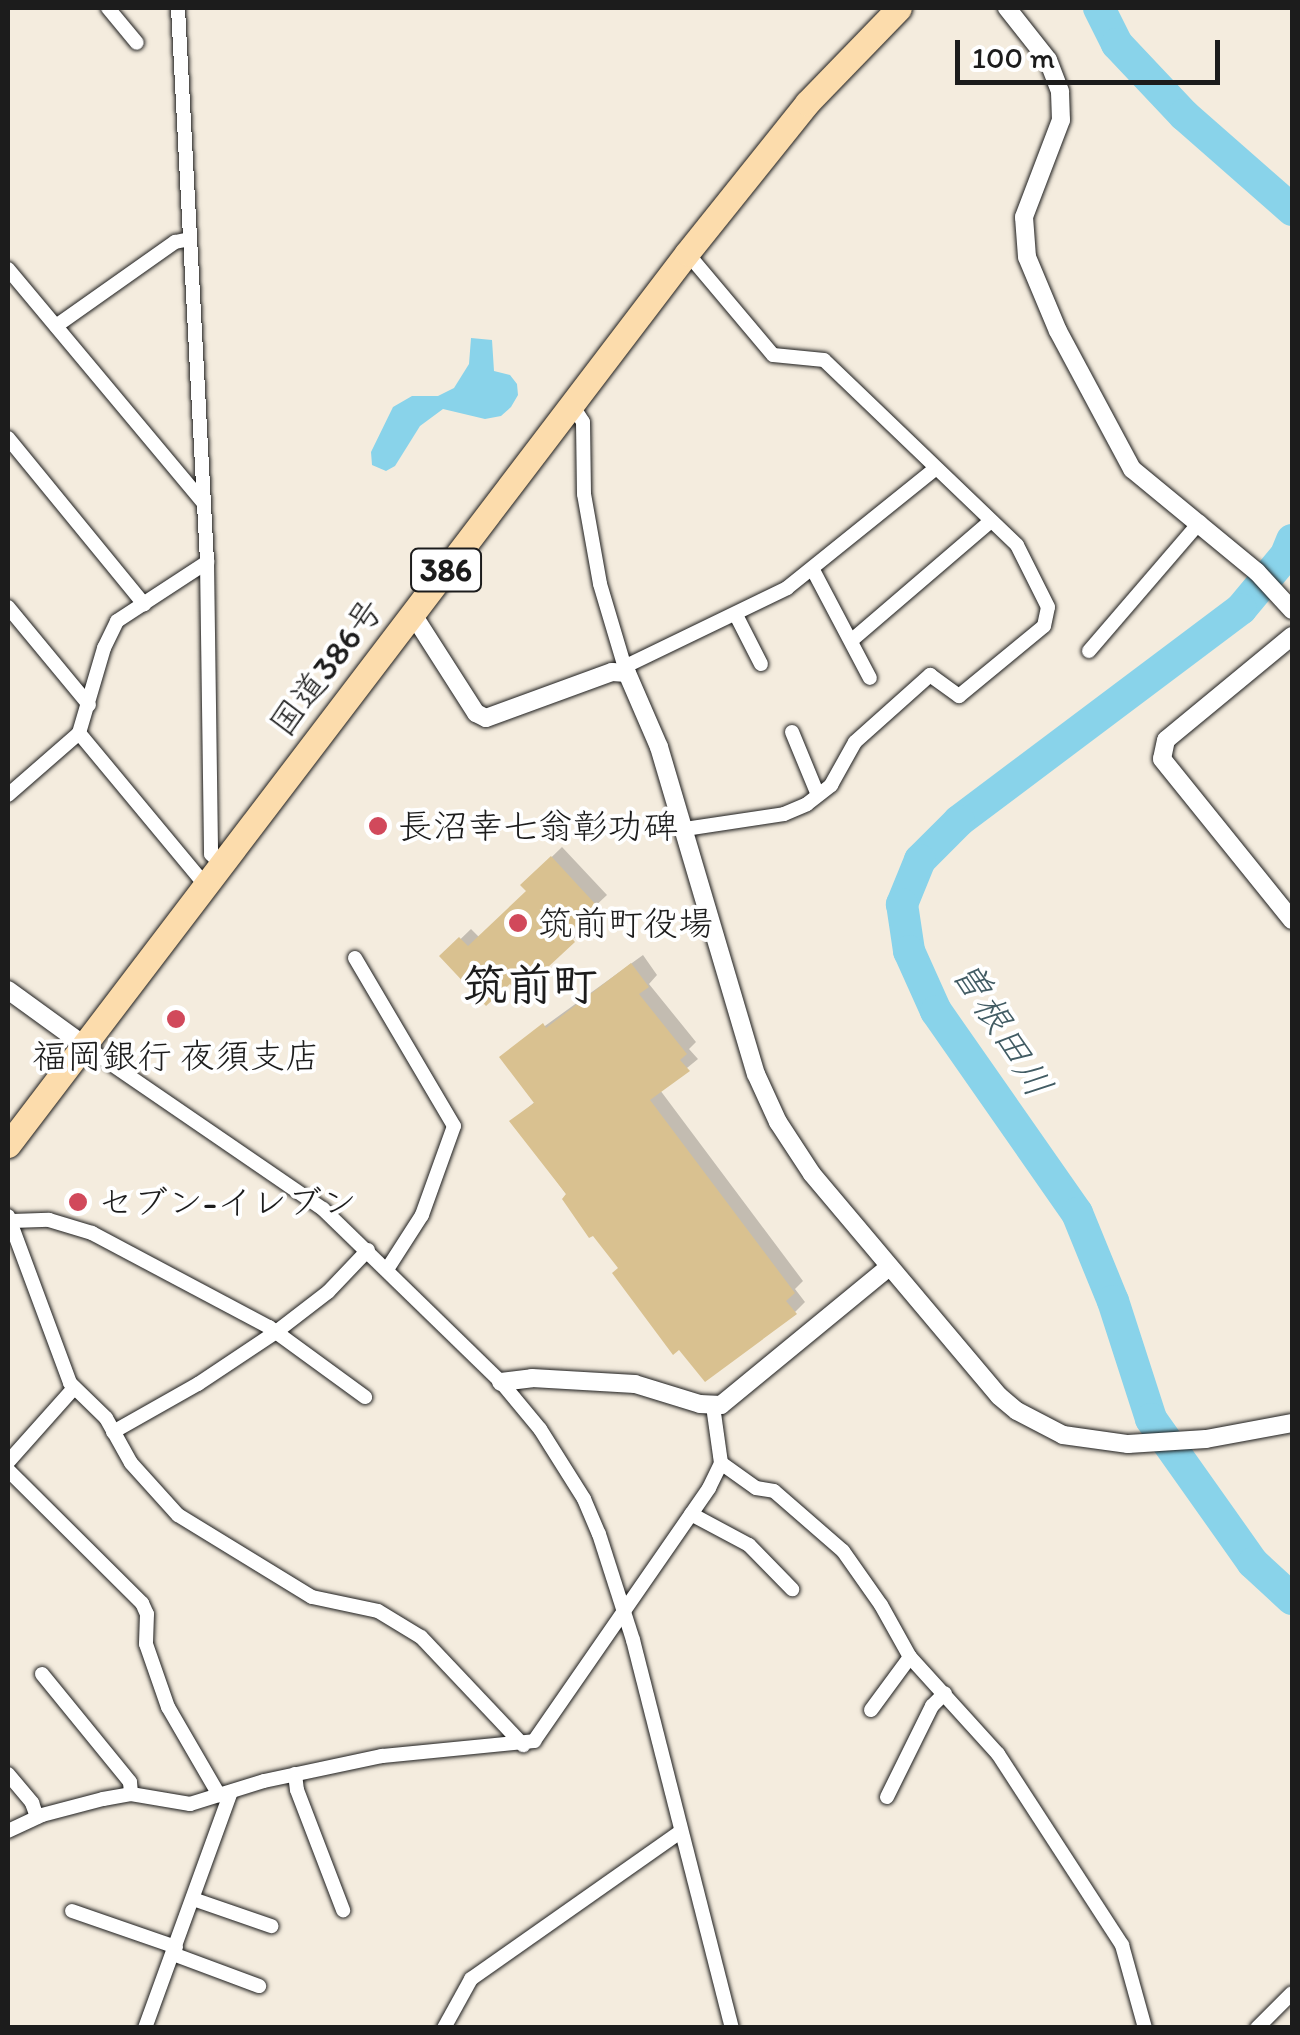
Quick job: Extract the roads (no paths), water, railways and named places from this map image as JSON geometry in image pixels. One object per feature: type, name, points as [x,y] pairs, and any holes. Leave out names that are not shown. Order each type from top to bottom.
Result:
[{"type":"highway","name":"国道386号","points":[[8,1145],[687,253],[807,103],[899,8]]},
{"type":"street","points":[[108,8],[137,44]]},
{"type":"street","points":[[178,8],[207,562],[211,854],[220,864]]},
{"type":"street","points":[[1007,8],[1048,60],[1060,92],[1061,120],[1024,217],[1027,257],[1039,291],[1132,468],[1258,572],[1292,610]]},
{"type":"street","points":[[56,326],[175,242],[190,240]]},
{"type":"street","points":[[685,830],[784,814],[818,795],[845,766],[855,742],[930,675],[959,696],[1044,626],[1048,608],[1017,545],[934,470],[824,360],[773,355],[687,253]]},
{"type":"street","points":[[8,268],[204,502]]},
{"type":"street","points":[[572,405],[583,422],[584,494],[600,584],[626,669],[659,747],[756,1074],[778,1122],[812,1174],[985,1381],[1017,1411],[1063,1435],[1138,1445],[1206,1439],[1292,1423]]},
{"type":"street","points":[[8,438],[144,604]]},
{"type":"street","points":[[412,613],[476,714],[486,718],[626,669],[736,615],[813,570],[934,470]]},
{"type":"street","points":[[852,640],[991,521]]},
{"type":"street","points":[[1089,651],[1200,522]]},
{"type":"street","points":[[8,771],[13,790],[78,733],[104,648],[117,621],[207,562]]},
{"type":"street","points":[[813,570],[870,678]]},
{"type":"street","points":[[8,607],[89,705]]},
{"type":"street","points":[[736,615],[761,664]]},
{"type":"street","points":[[1292,636],[1166,740],[1162,760],[1292,920]]},
{"type":"street","points":[[792,732],[818,795]]},
{"type":"street","points":[[78,733],[205,885]]},
{"type":"street","points":[[355,958],[454,1126],[422,1215],[388,1268]]},
{"type":"street","points":[[8,990],[323,1209],[501,1382],[540,1430],[584,1499],[622,1608],[732,2028]]},
{"type":"street","points":[[364,1397],[276,1332],[92,1233],[49,1220],[10,1219],[74,1388],[106,1418],[131,1463],[178,1515],[312,1596],[378,1611],[421,1637],[523,1745]]},
{"type":"street","points":[[113,1432],[198,1384],[276,1332],[328,1292],[368,1250]]},
{"type":"street","points":[[501,1382],[532,1378],[634,1384],[721,1405],[889,1267]]},
{"type":"street","points":[[8,1462],[74,1388]]},
{"type":"street","points":[[8,1831],[37,1817],[132,1794],[190,1804],[295,1774],[382,1756],[534,1741],[622,1608],[642,1587],[721,1463],[713,1406]]},
{"type":"street","points":[[721,1463],[756,1488],[774,1491],[843,1550],[881,1604],[910,1657],[998,1754],[1122,1946],[1145,2028]]},
{"type":"street","points":[[8,1470],[142,1603],[146,1644],[168,1707],[225,1793]]},
{"type":"street","points":[[691,1514],[749,1545],[792,1590]]},
{"type":"street","points":[[871,1710],[910,1657]]},
{"type":"street","points":[[42,1674],[130,1782],[132,1794]]},
{"type":"street","points":[[886,1797],[932,1706],[946,1693]]},
{"type":"street","points":[[8,1774],[32,1803],[37,1817]]},
{"type":"street","points":[[295,1774],[343,1910]]},
{"type":"street","points":[[145,2028],[193,1899],[225,1793]]},
{"type":"street","points":[[444,2028],[470,1978],[680,1832]]},
{"type":"street","points":[[193,1899],[271,1926]]},
{"type":"street","points":[[72,1911],[259,1986]]},
{"type":"street","points":[[1258,2028],[1292,1993]]},
{"type":"water","points":[[471,338],[492,340],[494,371],[510,375],[517,384],[518,395],[511,407],[501,416],[485,419],[443,409],[420,426],[395,466],[386,471],[372,465],[371,452],[393,407],[412,396],[438,396],[454,388],[469,364]]},
{"type":"waterway","name":"曽根田川","points":[[1099,8],[1117,44],[1184,115],[1292,210]]},
{"type":"waterway","name":"曽根田川","points":[[1292,540],[1286,555],[1241,609],[959,821],[920,860],[902,904],[909,951],[936,1011],[1077,1213],[1113,1301],[1151,1419],[1253,1563],[1292,1599]]},
{"type":"place","name":"長沼幸七翁彰功碑","points":[[378,826]]},
{"type":"place","name":"筑前町役場","points":[[518,923]]},
{"type":"place","name":"福岡銀行 夜須支店","points":[[176,1019]]},
{"type":"place","name":"セブン-イレブン","points":[[78,1202]]},
{"type":"district","name":"筑前町","points":[[530,985]]}]
